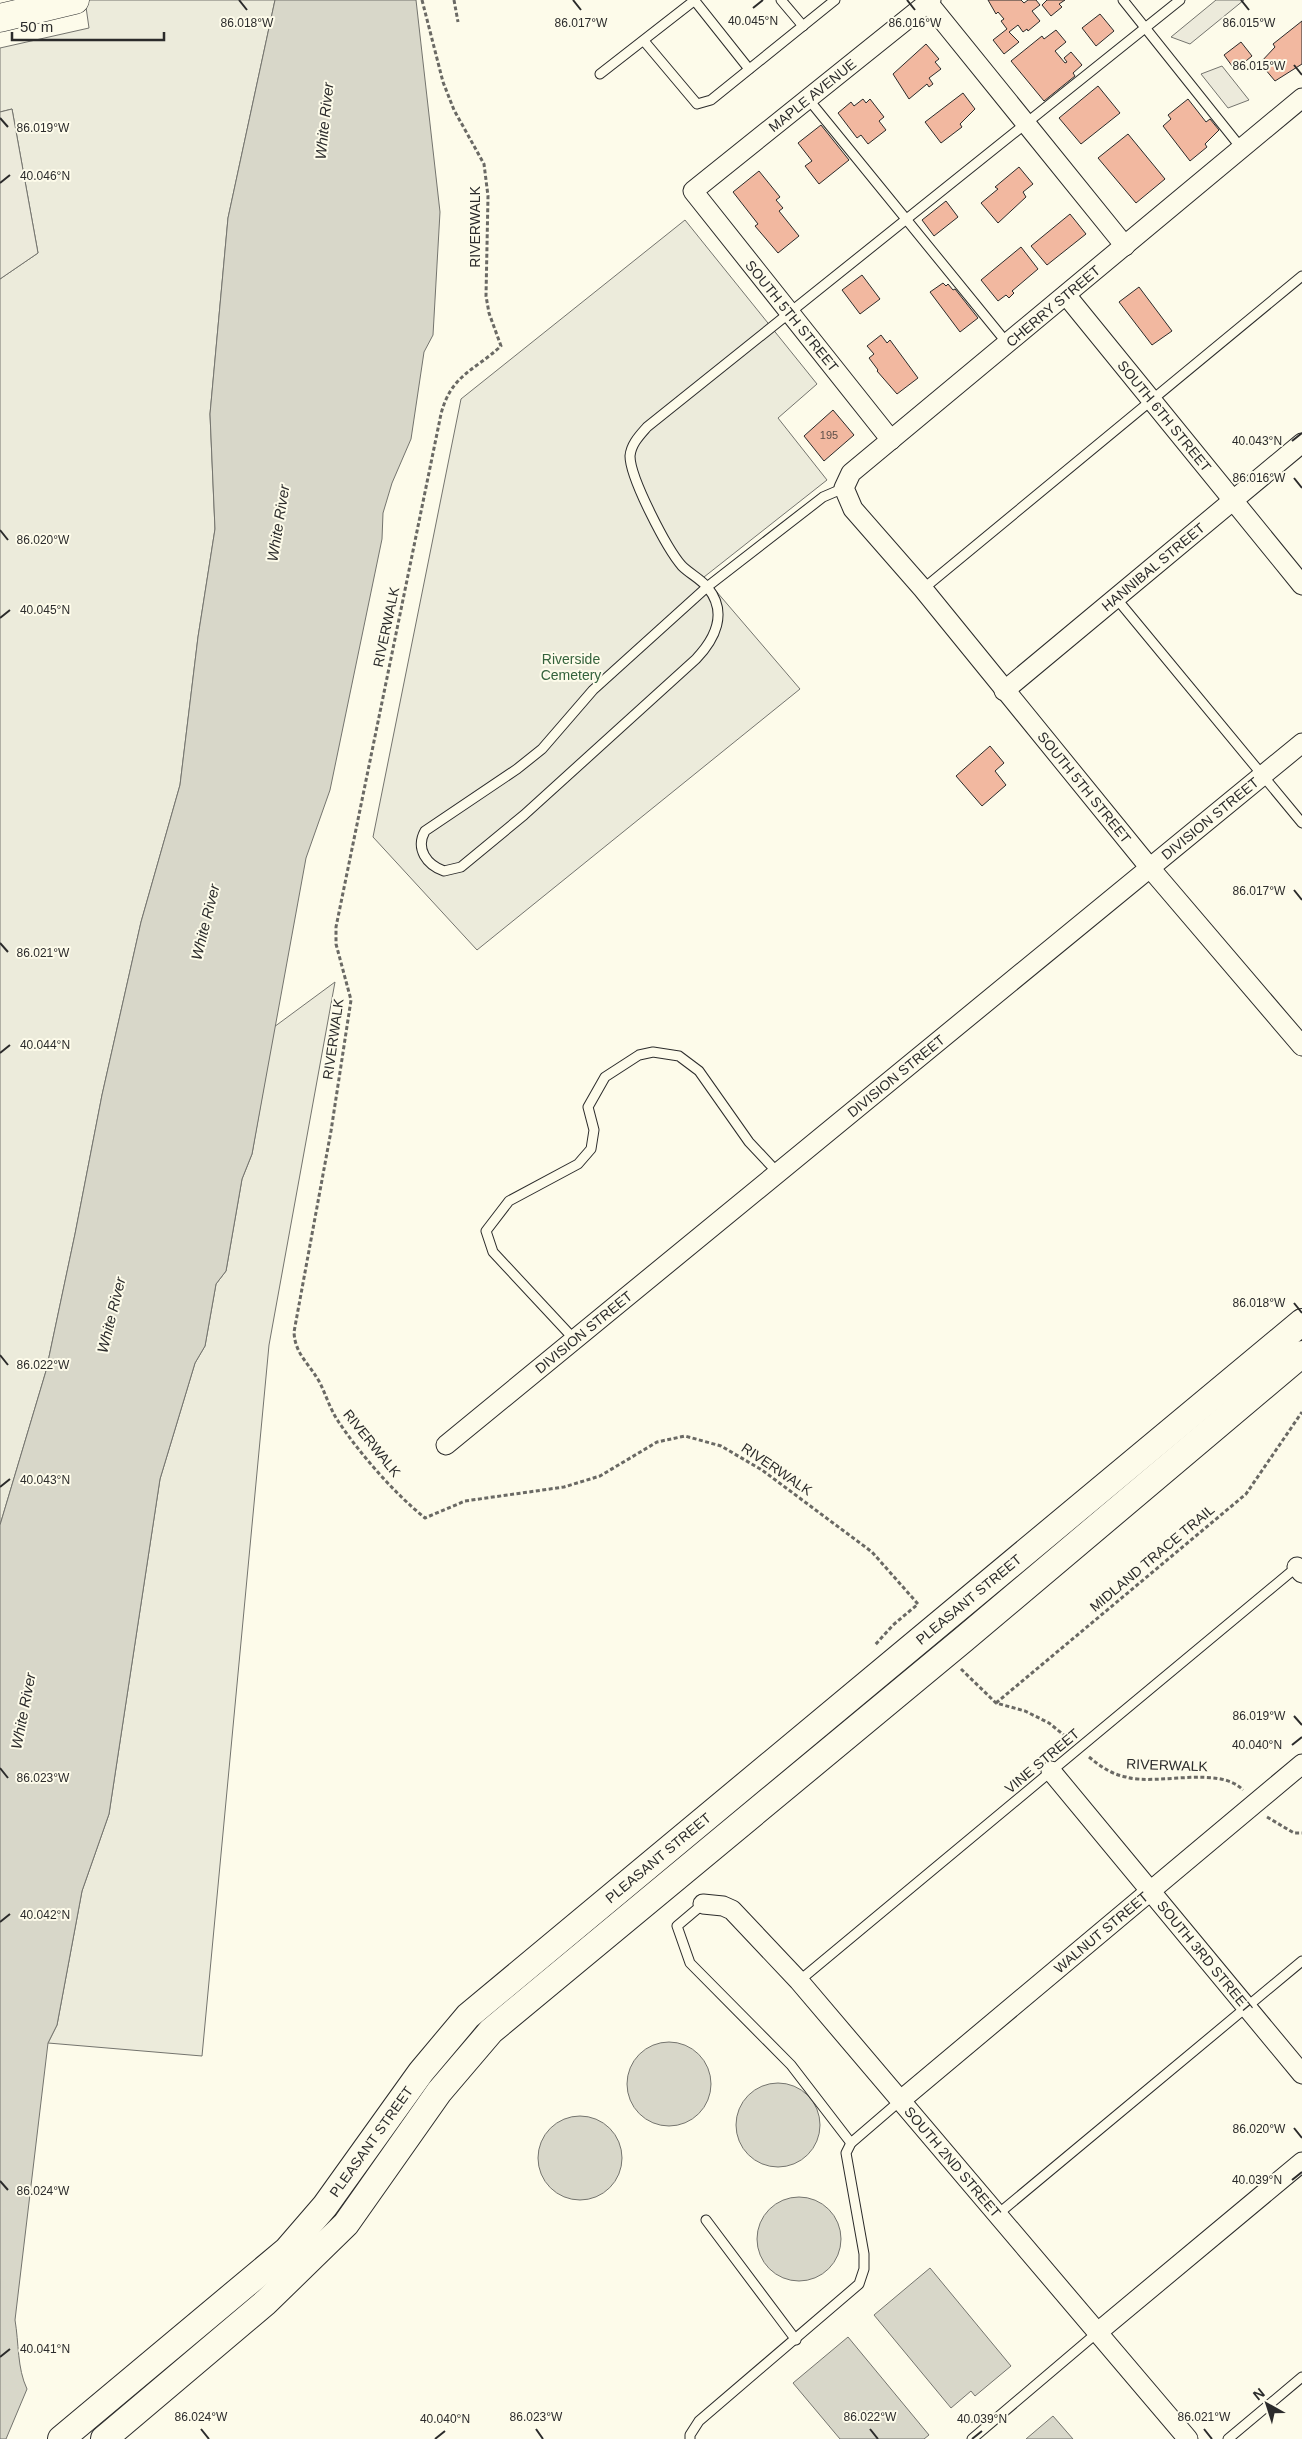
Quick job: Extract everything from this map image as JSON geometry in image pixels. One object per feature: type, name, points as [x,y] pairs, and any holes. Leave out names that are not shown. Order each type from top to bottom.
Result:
[{"type":"main road","points":[[0,18],[68,1]]},
{"type":"street","name":"MAPLE AVENUE","points":[[693,191],[809,100],[928,1]]},
{"type":"street","points":[[928,1],[1125,246]]},
{"type":"street","name":"CHERRY STREET","points":[[844,488],[851,473],[1302,98]]},
{"type":"street","name":"SOUTH 5TH STREET","points":[[693,191],[891,440]]},
{"type":"street","name":"SOUTH 6TH STREET","points":[[1066,295],[1302,585]]},
{"type":"street","name":"HANNIBAL STREET","points":[[1004,691],[1302,443]]},
{"type":"street","name":"SOUTH 5TH STREET","points":[[844,488],[853,509],[867,527],[923,589],[1004,691],[1150,868],[1301,1044]]},
{"type":"street","name":"DIVISION STREET","points":[[446,1444],[1302,744]]},
{"type":"street","name":"PLEASANT STREET","points":[[62,2439],[287,2250],[325,2206],[421,2072],[468,2016],[1302,1322]]},
{"type":"street","name":"PLEASANT STREET","points":[[104,2439],[266,2302],[346,2224],[438,2092],[491,2031],[964,1639],[1302,1354]]},
{"type":"street","name":"WALNUT STREET","points":[[901,2100],[1302,1764]]},
{"type":"street","name":"SOUTH 3RD STREET","points":[[1051,1771],[1302,2074]]},
{"type":"street","name":"SOUTH 2ND STREET","points":[[703,1904],[723,1906],[732,1910],[799,1980],[1188,2439]]},
{"type":"street","points":[[1098,2332],[1302,2162]]},
{"type":"lane","points":[[600,74],[695,0],[749,69]]},
{"type":"lane","points":[[781,0],[803,26]]},
{"type":"lane","points":[[644,41],[697,104],[711,100],[836,0]]},
{"type":"lane","points":[[1123,0],[1242,149]]},
{"type":"lane","points":[[844,488],[824,498],[707,587],[593,690],[542,749],[517,769],[425,831],[422,838],[422,846],[429,863],[444,871],[461,866],[524,815],[696,659],[714,637],[719,615],[714,597],[707,587],[682,566],[668,546],[646,504],[633,469],[630,456],[635,441],[647,427],[1180,0]]},
{"type":"lane","points":[[809,100],[1007,344]]},
{"type":"lane","points":[[923,589],[1302,276]]},
{"type":"lane","points":[[1116,598],[1302,823]]},
{"type":"lane","points":[[574,1339],[493,1252],[486,1231],[509,1202],[578,1164],[591,1149],[594,1130],[588,1107],[605,1077],[639,1055],[654,1052],[679,1056],[699,1071],[749,1142],[778,1173]]},
{"type":"lane","name":"VINE STREET","points":[[799,1980],[1300,1567]]},
{"type":"lane","points":[[703,1904],[677,1926],[690,1963],[791,2065],[851,2142]]},
{"type":"lane","points":[[998,2214],[1302,1961]]},
{"type":"lane","points":[[690,2439],[690,2435],[699,2422],[859,2284],[862,2276],[864,2254],[846,2153],[851,2142],[901,2100]]},
{"type":"lane","points":[[706,2220],[796,2340]]},
{"type":"lane","points":[[972,2439],[1098,2332]]},
{"type":"lane","points":[[1228,2439],[1302,2377]]},
{"type":"path","name":"RIVERWALK","points":[[422,0],[443,82],[454,110],[484,164],[488,196],[486,296],[489,313],[501,346],[451,387],[445,398],[339,913],[336,944],[351,1000],[331,1131],[294,1332],[298,1352],[320,1383],[324,1397],[338,1421],[402,1499],[425,1518],[465,1501],[564,1487],[600,1476],[657,1442],[685,1436],[721,1446],[762,1470],[872,1552],[918,1604]]},
{"type":"path","points":[[454,0],[458,22]]},
{"type":"path","name":"MIDLAND TRACE TRAIL","points":[[996,1703],[1246,1494],[1302,1412]]},
{"type":"path","name":"RIVERWALK","points":[[958,1666],[996,1703],[1026,1712],[1049,1723],[1080,1747],[1103,1769],[1127,1778],[1226,1779],[1238,1785],[1270,1819],[1294,1833],[1302,1833]]},
{"type":"green space","points":[[85,0],[275,0],[228,218],[210,414],[215,529],[198,637],[180,785],[141,922],[102,1095],[46,1371],[0,1525],[0,279],[38,253],[12,109],[0,112],[0,48],[89,28]]},
{"type":"green space","name":"Riverside Cemetery","points":[[685,220],[817,384],[778,418],[827,480],[704,577],[800,689],[477,950],[373,837],[461,399]]},
{"type":"green space","points":[[335,982],[269,1345],[202,2056],[48,2043],[57,2025],[82,1891],[109,1814],[160,1479],[195,1363],[205,1346],[216,1284],[226,1271],[242,1179],[252,1154],[274,1027]]},
{"type":"shaded area","points":[[1216,0],[1244,0],[1190,44],[1171,37]]},
{"type":"shaded area","points":[[1222,66],[1249,100],[1228,108],[1201,74]]},
{"type":"shaded area","points":[[12,109],[38,253],[0,279],[0,112]]},
{"type":"water","name":"White River","points":[[275,0],[416,0],[440,212],[433,335],[424,352],[411,439],[392,483],[383,513],[382,539],[330,790],[306,858],[252,1154],[242,1179],[226,1271],[216,1284],[205,1346],[195,1363],[160,1479],[109,1814],[82,1891],[57,2025],[48,2043],[15,2320],[20,2364],[27,2389],[6,2439],[0,2439],[0,1525],[46,1371],[102,1095],[141,922],[180,785],[198,637],[215,529],[210,414],[228,218]]},
{"type":"water","points":[[669,2042],[692,2049],[704,2061],[711,2084],[704,2107],[692,2119],[669,2126],[646,2119],[634,2107],[627,2084],[634,2061],[646,2049]]},
{"type":"water","points":[[778,2083],[801,2090],[813,2102],[820,2125],[813,2148],[801,2160],[778,2167],[755,2160],[743,2148],[736,2125],[743,2102],[755,2090]]},
{"type":"water","points":[[580,2116],[603,2123],[615,2135],[622,2158],[615,2181],[603,2193],[580,2200],[557,2193],[545,2181],[538,2158],[545,2135],[557,2123]]},
{"type":"water","points":[[799,2197],[822,2204],[834,2216],[841,2239],[834,2262],[822,2274],[799,2281],[776,2274],[764,2262],[757,2239],[764,2216],[776,2204]]},
{"type":"water","points":[[930,2268],[1011,2366],[975,2396],[971,2391],[951,2408],[874,2315]]},
{"type":"water","points":[[848,2337],[929,2435],[924,2439],[840,2439],[793,2383]]},
{"type":"water","points":[[1053,2416],[1073,2439],[1026,2439]]},
{"type":"building","points":[[988,0],[1021,0],[1024,3],[1028,0],[1036,0],[1040,5],[1032,11],[1040,21],[1028,31],[1027,29],[1023,32],[1018,25],[1009,32],[1019,42],[1004,54],[993,40],[1007,29],[1001,21],[1004,19],[998,12],[996,14]]},
{"type":"building","points":[[1047,0],[1065,0],[1059,4],[1062,7],[1051,16],[1042,5]]},
{"type":"building","points":[[1100,14],[1114,31],[1096,46],[1082,28]]},
{"type":"building","points":[[1302,21],[1302,64],[1275,81],[1260,63],[1275,47],[1273,44]]},
{"type":"building","points":[[1056,30],[1066,42],[1055,51],[1065,63],[1067,62],[1064,58],[1071,52],[1082,65],[1073,73],[1075,76],[1044,101],[1011,61],[1042,36],[1044,39]]},
{"type":"building","points":[[1241,42],[1252,56],[1235,70],[1224,55]]},
{"type":"building","points":[[926,44],[939,59],[935,62],[941,69],[929,78],[933,84],[929,87],[927,84],[909,99],[893,74]]},
{"type":"building","points":[[1098,86],[1120,113],[1081,144],[1059,118]]},
{"type":"building","points":[[963,93],[975,109],[960,124],[962,127],[941,143],[925,122]]},
{"type":"building","points":[[863,99],[866,103],[870,99],[884,117],[879,121],[886,130],[868,144],[861,135],[857,138],[838,113],[851,102],[854,106]]},
{"type":"building","points":[[1188,99],[1206,122],[1210,119],[1219,130],[1205,144],[1207,147],[1190,161],[1163,126],[1171,119],[1168,115]]},
{"type":"building","points":[[821,125],[849,160],[819,184],[805,166],[812,161],[798,143]]},
{"type":"building","points":[[1128,134],[1165,179],[1136,203],[1098,158]]},
{"type":"building","points":[[1019,167],[1033,184],[1023,192],[1026,197],[998,223],[981,203],[998,189],[995,187]]},
{"type":"building","points":[[759,171],[780,197],[776,200],[783,208],[779,211],[799,236],[778,253],[755,226],[758,224],[733,192]]},
{"type":"building","points":[[946,201],[958,217],[934,236],[922,220]]},
{"type":"building","points":[[1070,214],[1086,234],[1047,265],[1031,246]]},
{"type":"building","points":[[1021,247],[1038,269],[1012,291],[1014,293],[1009,298],[1006,295],[998,301],[981,280]]},
{"type":"building","points":[[862,275],[880,299],[860,314],[842,290]]},
{"type":"building","points":[[943,283],[946,286],[948,284],[953,290],[955,289],[978,318],[960,332],[930,292]]},
{"type":"building","points":[[1139,287],[1172,331],[1152,345],[1119,302]]},
{"type":"building","points":[[881,335],[887,343],[890,340],[918,378],[897,394],[877,371],[869,358],[874,354],[867,346]]},
{"type":"building","points":[[833,410],[854,435],[824,461],[804,436]]},
{"type":"building","points":[[990,746],[1004,763],[995,771],[1006,785],[982,806],[956,776]]}]
